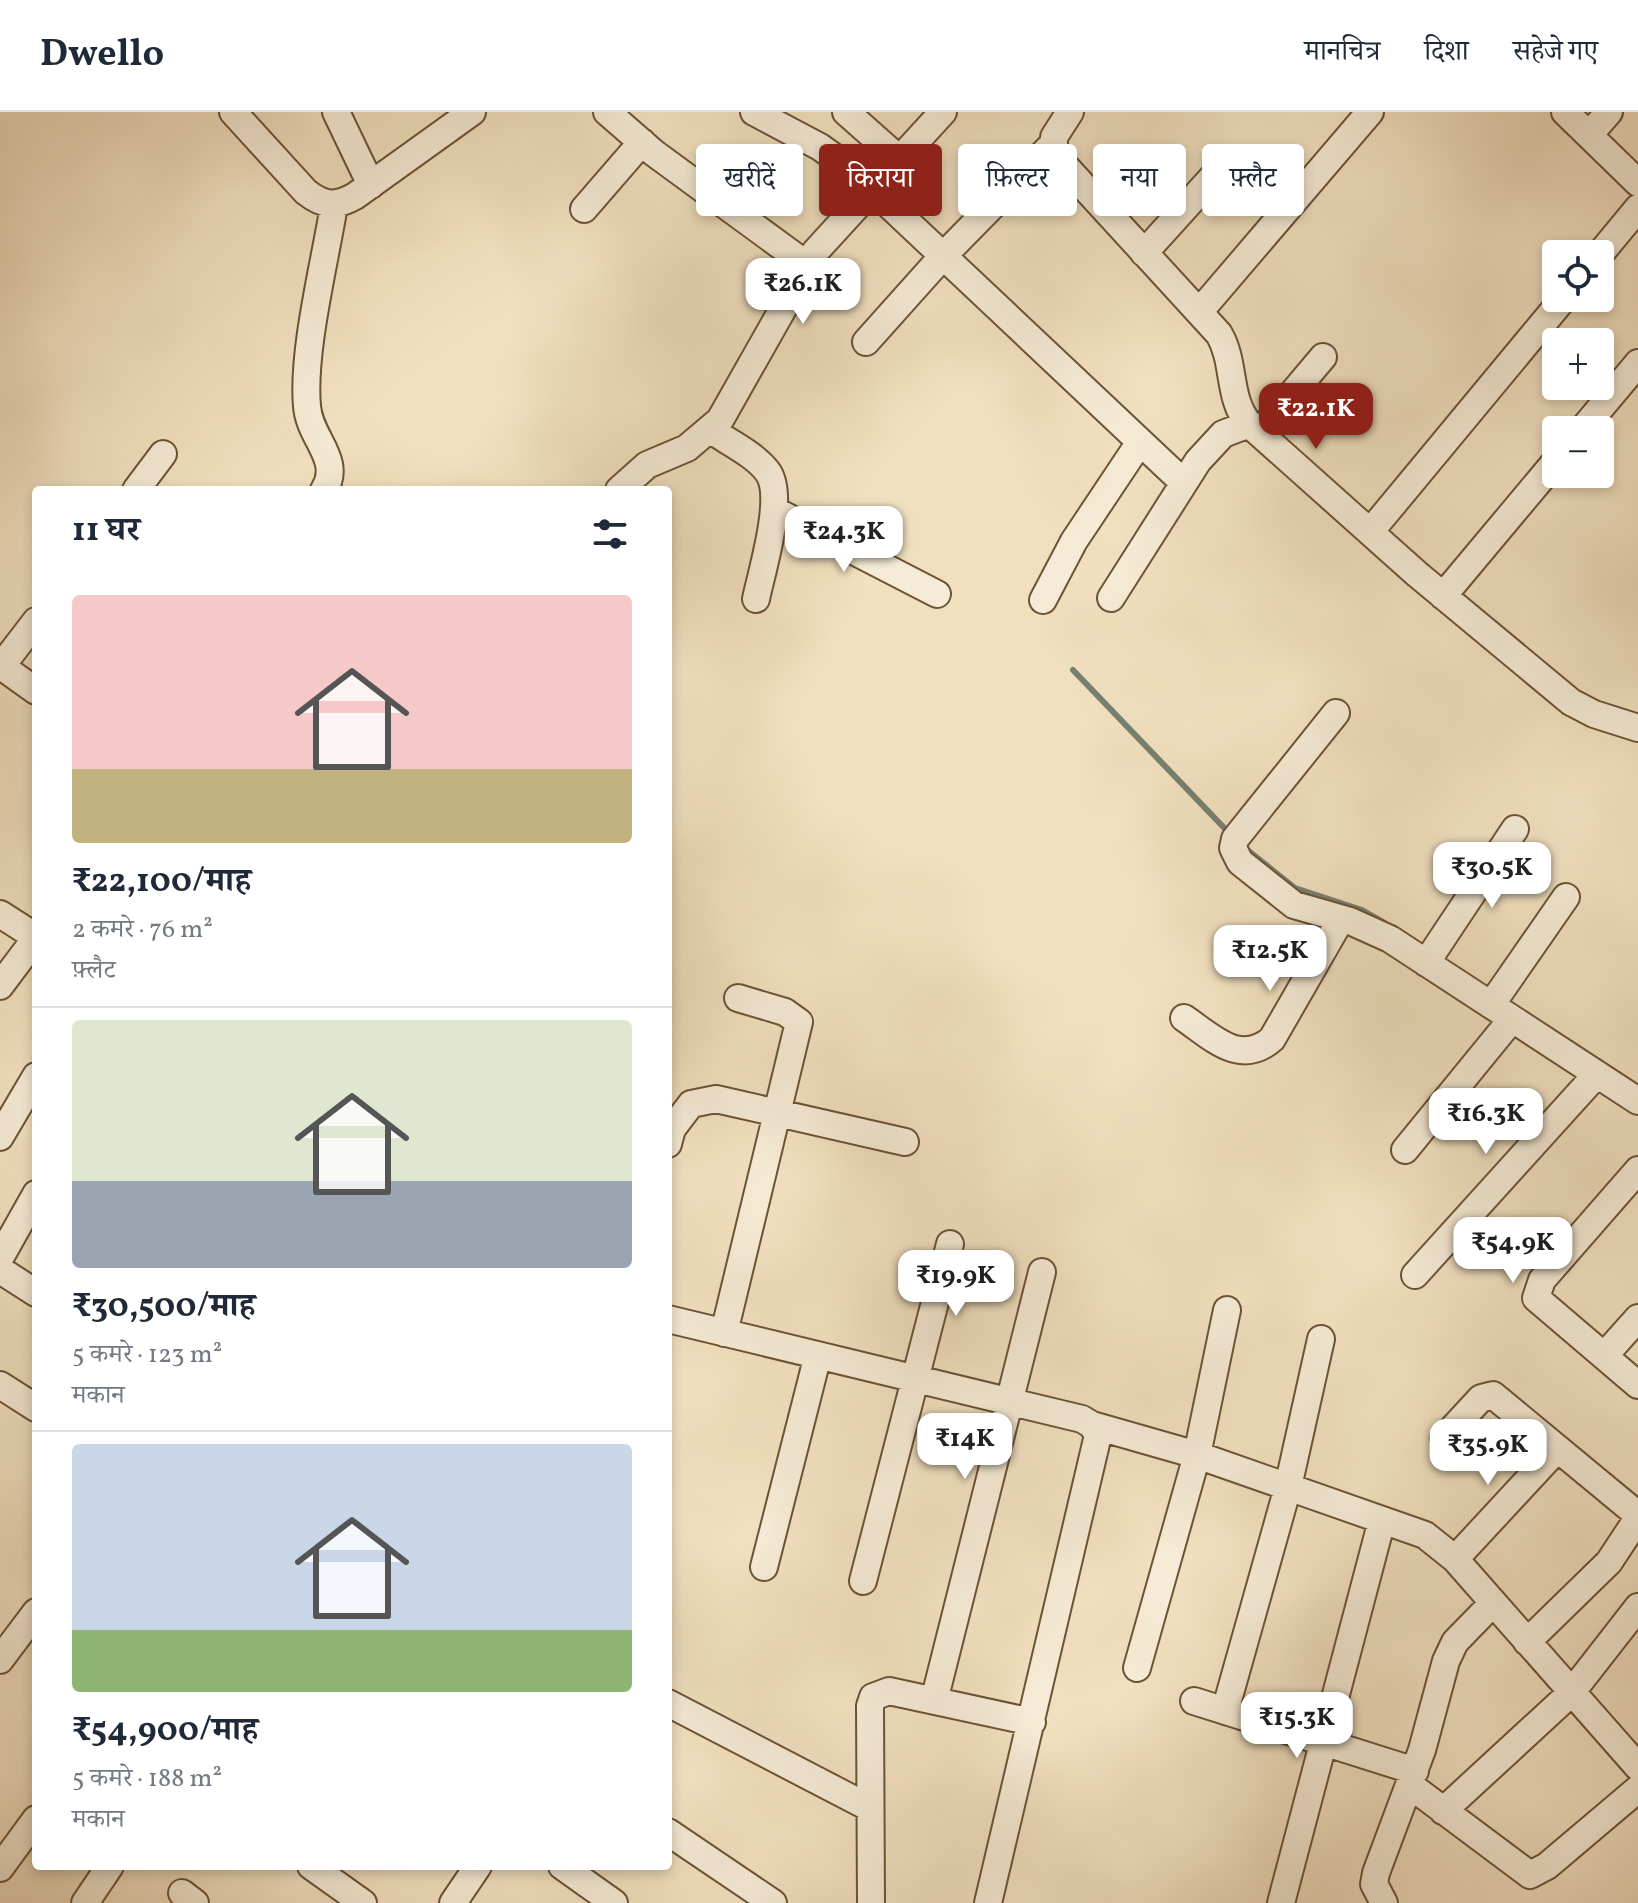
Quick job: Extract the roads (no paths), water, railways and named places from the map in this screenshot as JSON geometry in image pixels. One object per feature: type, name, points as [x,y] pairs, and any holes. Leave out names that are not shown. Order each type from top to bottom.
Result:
[{"type":"street","points":[[336,112],[371,185]]},
{"type":"street","points":[[246,118],[306,192],[317,201],[334,205],[371,185],[472,112]]},
{"type":"street","points":[[607,112],[642,142],[807,265]]},
{"type":"street","points":[[754,112],[819,146]]},
{"type":"street","points":[[846,112],[882,144]]},
{"type":"street","points":[[913,144],[943,112]]},
{"type":"street","points":[[1052,144],[1070,112]]},
{"type":"street","points":[[1200,311],[1370,112]]},
{"type":"street","points":[[1565,112],[1638,183]]},
{"type":"street","points":[[1589,135],[1609,112]]},
{"type":"street","points":[[584,209],[642,142]]},
{"type":"street","points":[[1077,182],[1200,311],[1226,346],[1237,405],[1254,428],[1443,596],[1571,702],[1594,714],[1638,728]]},
{"type":"street","points":[[1144,253],[1202,189]]},
{"type":"street","points":[[325,486],[332,466],[310,425],[306,389],[334,205]]},
{"type":"street","points":[[1612,240],[1638,208]]},
{"type":"street","points":[[623,486],[647,465],[687,448],[711,430],[737,395],[807,265],[846,216]]},
{"type":"street","points":[[900,216],[1183,482]]},
{"type":"street","points":[[866,342],[982,216]]},
{"type":"street","points":[[1370,532],[1552,312]]},
{"type":"street","points":[[1111,598],[1183,482],[1214,441],[1254,428],[1323,357]]},
{"type":"street","points":[[1594,416],[1638,363]]},
{"type":"street","points":[[711,430],[767,471],[773,484],[774,510],[756,599]]},
{"type":"street","points":[[1043,600],[1074,541],[1140,442]]},
{"type":"street","points":[[139,486],[163,454]]},
{"type":"street","points":[[1443,596],[1542,478]]},
{"type":"street","points":[[774,510],[937,594]]},
{"type":"street","points":[[32,626],[1,667],[32,688]]},
{"type":"street","points":[[1336,713],[1235,839],[1233,848],[1240,862],[1283,898],[1390,939],[1638,1101]]},
{"type":"street","points":[[1426,963],[1515,829]]},
{"type":"street","points":[[1405,1150],[1501,1012],[1566,897]]},
{"type":"street","points":[[0,914],[32,934]]},
{"type":"street","points":[[1184,1018],[1229,1049],[1240,1053],[1262,1048],[1272,1039],[1341,919]]},
{"type":"street","points":[[0,986],[32,942]]},
{"type":"street","points":[[724,1333],[799,1022],[785,1012],[738,998]]},
{"type":"street","points":[[1415,1275],[1597,1074]]},
{"type":"street","points":[[0,1137],[32,1083]]},
{"type":"street","points":[[672,1130],[691,1104],[716,1099],[905,1142]]},
{"type":"street","points":[[1638,1170],[1542,1280],[1536,1298],[1638,1385]]},
{"type":"street","points":[[0,1258],[32,1201]]},
{"type":"street","points":[[863,1581],[950,1244]]},
{"type":"street","points":[[0,1270],[32,1290]]},
{"type":"street","points":[[934,1701],[1042,1272]]},
{"type":"street","points":[[1137,1668],[1197,1455],[1227,1310]]},
{"type":"street","points":[[1604,1356],[1638,1318]]},
{"type":"street","points":[[672,1320],[1011,1400],[1197,1455],[1425,1535],[1455,1559],[1571,1693],[1635,1757]]},
{"type":"street","points":[[1225,1711],[1288,1487],[1321,1339]]},
{"type":"street","points":[[764,1567],[818,1355]]},
{"type":"street","points":[[0,1385],[32,1405]]},
{"type":"street","points":[[1444,1438],[1481,1398],[1493,1395],[1638,1517],[1609,1562],[1527,1642]]},
{"type":"street","points":[[988,1903],[1097,1447],[1098,1435],[1092,1425]]},
{"type":"street","points":[[1455,1559],[1557,1449]]},
{"type":"street","points":[[1281,1903],[1382,1520]]},
{"type":"street","points":[[1384,1903],[1374,1884],[1376,1873],[1413,1778],[1450,1652],[1492,1604]]},
{"type":"street","points":[[1443,1811],[1571,1693],[1638,1607]]},
{"type":"street","points":[[0,1660],[32,1617]]},
{"type":"street","points":[[871,1903],[870,1706],[873,1697],[889,1691],[1032,1722]]},
{"type":"street","points":[[1194,1701],[1322,1741],[1413,1778],[1443,1811],[1519,1870],[1536,1874],[1638,1789]]},
{"type":"street","points":[[672,1705],[870,1808]]},
{"type":"street","points":[[0,1868],[32,1824]]},
{"type":"street","points":[[672,1835],[773,1903]]},
{"type":"street","points":[[85,1903],[107,1870]]},
{"type":"street","points":[[317,1870],[363,1903]]},
{"type":"street","points":[[453,1903],[475,1870]]},
{"type":"street","points":[[568,1870],[614,1903]]},
{"type":"waterway","points":[[1073,670],[1231,835]]},
{"type":"waterway","points":[[1245,848],[1295,888],[1362,910],[1385,923]]}]
